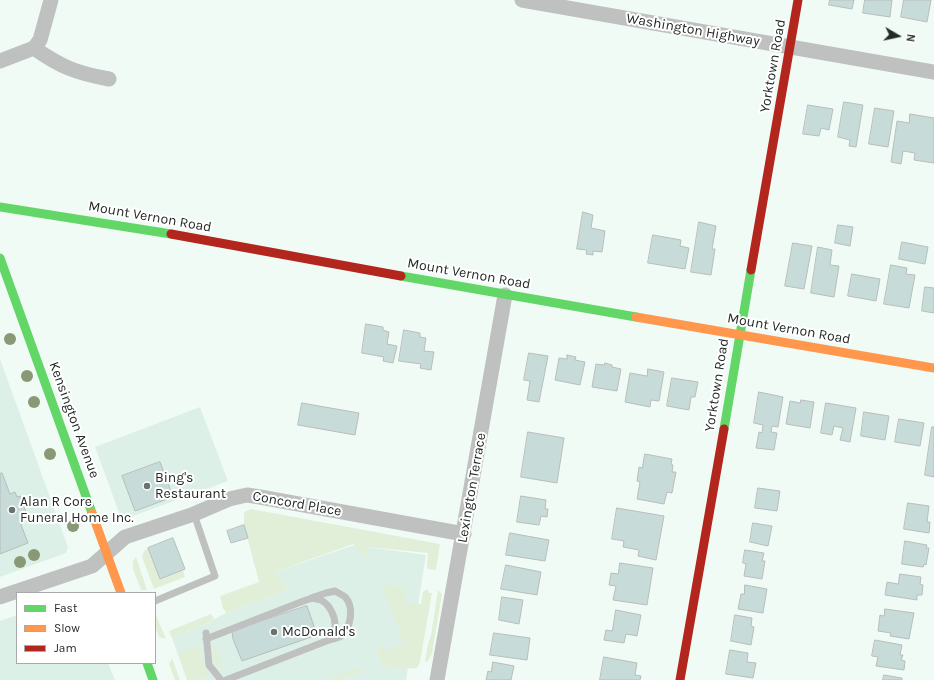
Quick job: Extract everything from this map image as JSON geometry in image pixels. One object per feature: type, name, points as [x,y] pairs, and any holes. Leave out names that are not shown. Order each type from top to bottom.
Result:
[{"type":"street","points":[[0,61],[34,48],[40,40],[51,0]]},
{"type":"street","name":"Washington Highway","points":[[522,0],[934,72]]},
{"type":"street","name":"Yorktown Road","points":[[680,680],[798,0]]},
{"type":"street","points":[[34,48],[67,69],[109,79]]},
{"type":"street","name":"Mount Vernon Road","points":[[0,208],[131,227],[505,295],[934,368]]},
{"type":"street","name":"Kensington Avenue","points":[[0,258],[121,592]]},
{"type":"street","name":"Lexington Terrace","points":[[437,680],[505,295]]},
{"type":"street","name":"Concord Place","points":[[0,597],[92,566],[125,537],[194,514],[229,499],[248,495],[464,534]]},
{"type":"street","points":[[147,664],[153,680]]},
{"type":"lane","points":[[156,601],[215,576],[194,514]]},
{"type":"lane","points":[[221,680],[208,665],[206,636],[326,592],[336,591],[346,598],[350,607],[351,618],[346,630],[340,636],[226,680]]},
{"type":"lane","points":[[306,600],[316,598],[326,603],[334,620],[334,632],[329,640]]},
{"type":"shaded area","points":[[0,359],[68,547],[66,553],[0,577]]},
{"type":"shaded area","points":[[200,407],[228,481],[125,519],[121,518],[95,447]]},
{"type":"shaded area","points":[[251,509],[440,544],[436,570],[428,569],[427,567],[428,553],[369,547],[367,559],[353,544],[275,572],[287,588],[286,590],[226,613],[220,596],[259,582],[244,525],[244,512]]},
{"type":"shaded area","points":[[354,545],[426,555],[406,680],[187,680],[172,638],[226,613],[286,590],[287,588],[274,574],[275,572]]},
{"type":"shaded area","points":[[148,548],[160,579],[183,570],[185,577],[154,589],[142,557],[144,551]]},
{"type":"shaded area","points":[[136,557],[147,590],[141,590],[133,569],[133,561]]},
{"type":"shaded area","points":[[381,584],[406,589],[405,603],[421,604],[423,592],[425,590],[432,593],[420,662],[417,668],[388,666],[384,665],[380,660],[378,648],[383,645],[385,652],[404,643]]},
{"type":"shaded area","points":[[438,590],[442,594],[432,654],[427,662],[425,661],[431,635]]},
{"type":"shaded area","points":[[211,614],[214,619],[172,638],[169,631]]},
{"type":"shaded area","points":[[16,615],[16,664],[108,664],[115,680],[0,680],[0,621]]},
{"type":"shaded area","points":[[156,615],[166,639],[159,637],[156,629]]},
{"type":"shaded area","points":[[200,644],[201,658],[210,675],[197,680],[187,680],[178,653]]},
{"type":"shaded area","points":[[215,645],[224,670],[223,671],[213,657],[212,646]]},
{"type":"shaded area","points":[[172,658],[180,680],[175,680],[169,664]]},
{"type":"shaded area","points":[[360,667],[362,669],[361,672],[339,680],[324,680]]},
{"type":"building","points":[[830,0],[854,0],[852,9],[829,5]]},
{"type":"building","points":[[865,0],[892,0],[890,17],[863,13]]},
{"type":"building","points":[[904,0],[931,0],[927,22],[901,17]]},
{"type":"building","points":[[844,102],[863,105],[856,147],[849,146],[850,140],[838,137]]},
{"type":"building","points":[[808,105],[833,109],[829,130],[821,128],[819,136],[803,134]]},
{"type":"building","points":[[875,108],[894,111],[888,147],[869,144]]},
{"type":"building","points":[[910,114],[934,118],[934,163],[914,160],[915,153],[903,151],[901,164],[891,162],[897,121],[909,123]]},
{"type":"building","points":[[583,212],[593,215],[591,228],[605,231],[602,252],[593,251],[593,255],[586,254],[587,250],[577,249]]},
{"type":"building","points":[[699,222],[716,226],[712,249],[715,249],[711,275],[691,272]]},
{"type":"building","points":[[838,225],[853,227],[850,246],[835,243]]},
{"type":"building","points":[[653,235],[681,240],[680,246],[689,248],[685,269],[648,263]]},
{"type":"building","points":[[902,242],[928,247],[925,264],[899,259]]},
{"type":"building","points":[[793,243],[812,246],[804,289],[785,286]]},
{"type":"building","points":[[818,247],[832,250],[830,265],[839,266],[834,297],[811,293]]},
{"type":"building","points":[[891,265],[907,268],[906,274],[915,275],[909,308],[884,304]]},
{"type":"building","points":[[852,274],[880,279],[876,301],[848,296]]},
{"type":"building","points":[[925,287],[934,288],[934,313],[922,311]]},
{"type":"building","points":[[366,324],[383,327],[383,330],[389,332],[387,344],[397,346],[393,363],[383,361],[384,357],[362,353]]},
{"type":"building","points":[[404,330],[420,333],[420,337],[426,338],[424,351],[434,352],[431,370],[420,368],[421,364],[399,361]]},
{"type":"building","points":[[529,353],[548,356],[539,402],[527,400],[530,381],[524,380]]},
{"type":"building","points":[[567,355],[576,357],[575,360],[585,362],[580,385],[555,380],[559,358],[567,359]]},
{"type":"building","points":[[605,363],[612,365],[612,367],[621,369],[617,391],[592,387],[596,364],[604,365]]},
{"type":"building","points":[[648,369],[664,372],[659,401],[651,400],[650,407],[625,402],[630,373],[647,376]]},
{"type":"building","points":[[672,378],[698,382],[695,397],[691,397],[689,410],[667,406]]},
{"type":"building","points":[[759,392],[783,397],[778,427],[772,426],[771,432],[777,433],[774,450],[756,448],[759,432],[762,433],[763,425],[754,423]]},
{"type":"building","points":[[801,400],[814,402],[810,428],[786,424],[790,401],[800,403]]},
{"type":"building","points":[[302,403],[359,413],[355,435],[298,425]]},
{"type":"building","points":[[826,403],[856,408],[850,442],[840,440],[843,428],[834,426],[832,435],[821,433]]},
{"type":"building","points":[[864,412],[889,416],[885,440],[861,436]]},
{"type":"building","points":[[899,419],[924,423],[920,446],[895,442]]},
{"type":"building","points":[[932,427],[934,427],[934,477],[925,475]]},
{"type":"building","points":[[528,432],[564,438],[557,483],[521,477]]},
{"type":"building","points":[[645,454],[672,459],[672,472],[676,472],[672,493],[667,492],[664,504],[637,499],[640,482],[637,481],[639,467],[642,468]]},
{"type":"building","name":"Bing's Restaurant","points":[[160,462],[173,497],[135,511],[122,476]]},
{"type":"building","name":"Alan R Core Funeral Home Inc.","points":[[2,473],[10,494],[15,492],[17,497],[20,496],[27,515],[23,516],[24,520],[20,522],[28,543],[0,554],[0,474]]},
{"type":"building","points":[[758,488],[780,491],[777,511],[755,508]]},
{"type":"building","points":[[521,496],[546,500],[545,509],[548,509],[547,517],[541,516],[539,525],[517,522]]},
{"type":"building","points":[[908,503],[929,506],[927,522],[930,522],[929,533],[904,529]]},
{"type":"building","points":[[617,508],[664,516],[656,560],[638,556],[639,550],[623,547],[624,541],[612,539]]},
{"type":"building","points":[[753,523],[772,526],[768,546],[750,542]]},
{"type":"building","points":[[244,525],[248,538],[231,543],[227,531]]},
{"type":"building","points":[[510,533],[549,540],[545,561],[506,555]]},
{"type":"building","points":[[173,538],[185,569],[160,579],[148,548]]},
{"type":"building","points":[[905,541],[927,545],[926,548],[929,548],[926,565],[924,564],[923,567],[902,564]]},
{"type":"building","points":[[745,550],[764,553],[762,561],[765,561],[762,579],[744,576],[746,564],[743,563]]},
{"type":"building","points":[[620,563],[653,568],[647,605],[613,600],[616,586],[609,585],[611,573],[618,574]]},
{"type":"building","points":[[506,565],[541,572],[537,595],[501,589]]},
{"type":"building","points":[[900,574],[921,577],[920,584],[923,585],[922,595],[917,595],[917,600],[885,595],[887,582],[898,584]]},
{"type":"building","points":[[745,585],[767,589],[763,613],[738,609],[741,594],[744,594]]},
{"type":"building","points":[[502,597],[523,600],[519,624],[499,620]]},
{"type":"building","name":"McDonald's","points":[[307,606],[317,635],[242,661],[233,639],[232,631]]},
{"type":"building","points":[[885,609],[914,613],[909,639],[890,636],[891,633],[878,631],[880,615],[884,616]]},
{"type":"building","points":[[616,610],[641,615],[637,636],[626,634],[624,643],[604,640],[606,630],[612,631]]},
{"type":"building","points":[[735,615],[752,618],[751,626],[754,627],[751,645],[731,641]]},
{"type":"building","points":[[494,633],[530,638],[527,660],[490,655]]},
{"type":"building","points":[[875,640],[902,645],[900,655],[903,655],[901,660],[905,661],[904,670],[876,666],[878,657],[872,656]]},
{"type":"building","points":[[730,650],[748,653],[747,662],[756,663],[753,678],[726,674]]},
{"type":"building","points":[[604,657],[637,663],[635,675],[641,676],[640,680],[600,680]]},
{"type":"building","points":[[493,662],[514,666],[511,680],[486,680],[488,671],[491,672]]},
{"type":"building","points":[[884,675],[902,678],[902,680],[883,680]]},
{"type":"traffic: fast","points":[[0,207],[171,234]]},
{"type":"traffic: fast","points":[[0,258],[92,513]]},
{"type":"traffic: fast","points":[[724,429],[751,270]]},
{"type":"traffic: fast","points":[[401,276],[636,317]]},
{"type":"traffic: fast","points":[[147,664],[153,680]]},
{"type":"traffic: slow","points":[[636,317],[934,368]]},
{"type":"traffic: slow","points":[[92,513],[121,592]]},
{"type":"traffic: jam","points":[[751,270],[798,0]]},
{"type":"traffic: jam","points":[[171,234],[401,276]]},
{"type":"traffic: jam","points":[[680,680],[724,429]]},
{"type":"place","name":"Bing's Restaurant","points":[[147,486]]},
{"type":"place","name":"Alan R Core Funeral Home Inc.","points":[[12,510]]},
{"type":"place","name":"McDonald's","points":[[274,632]]}]
